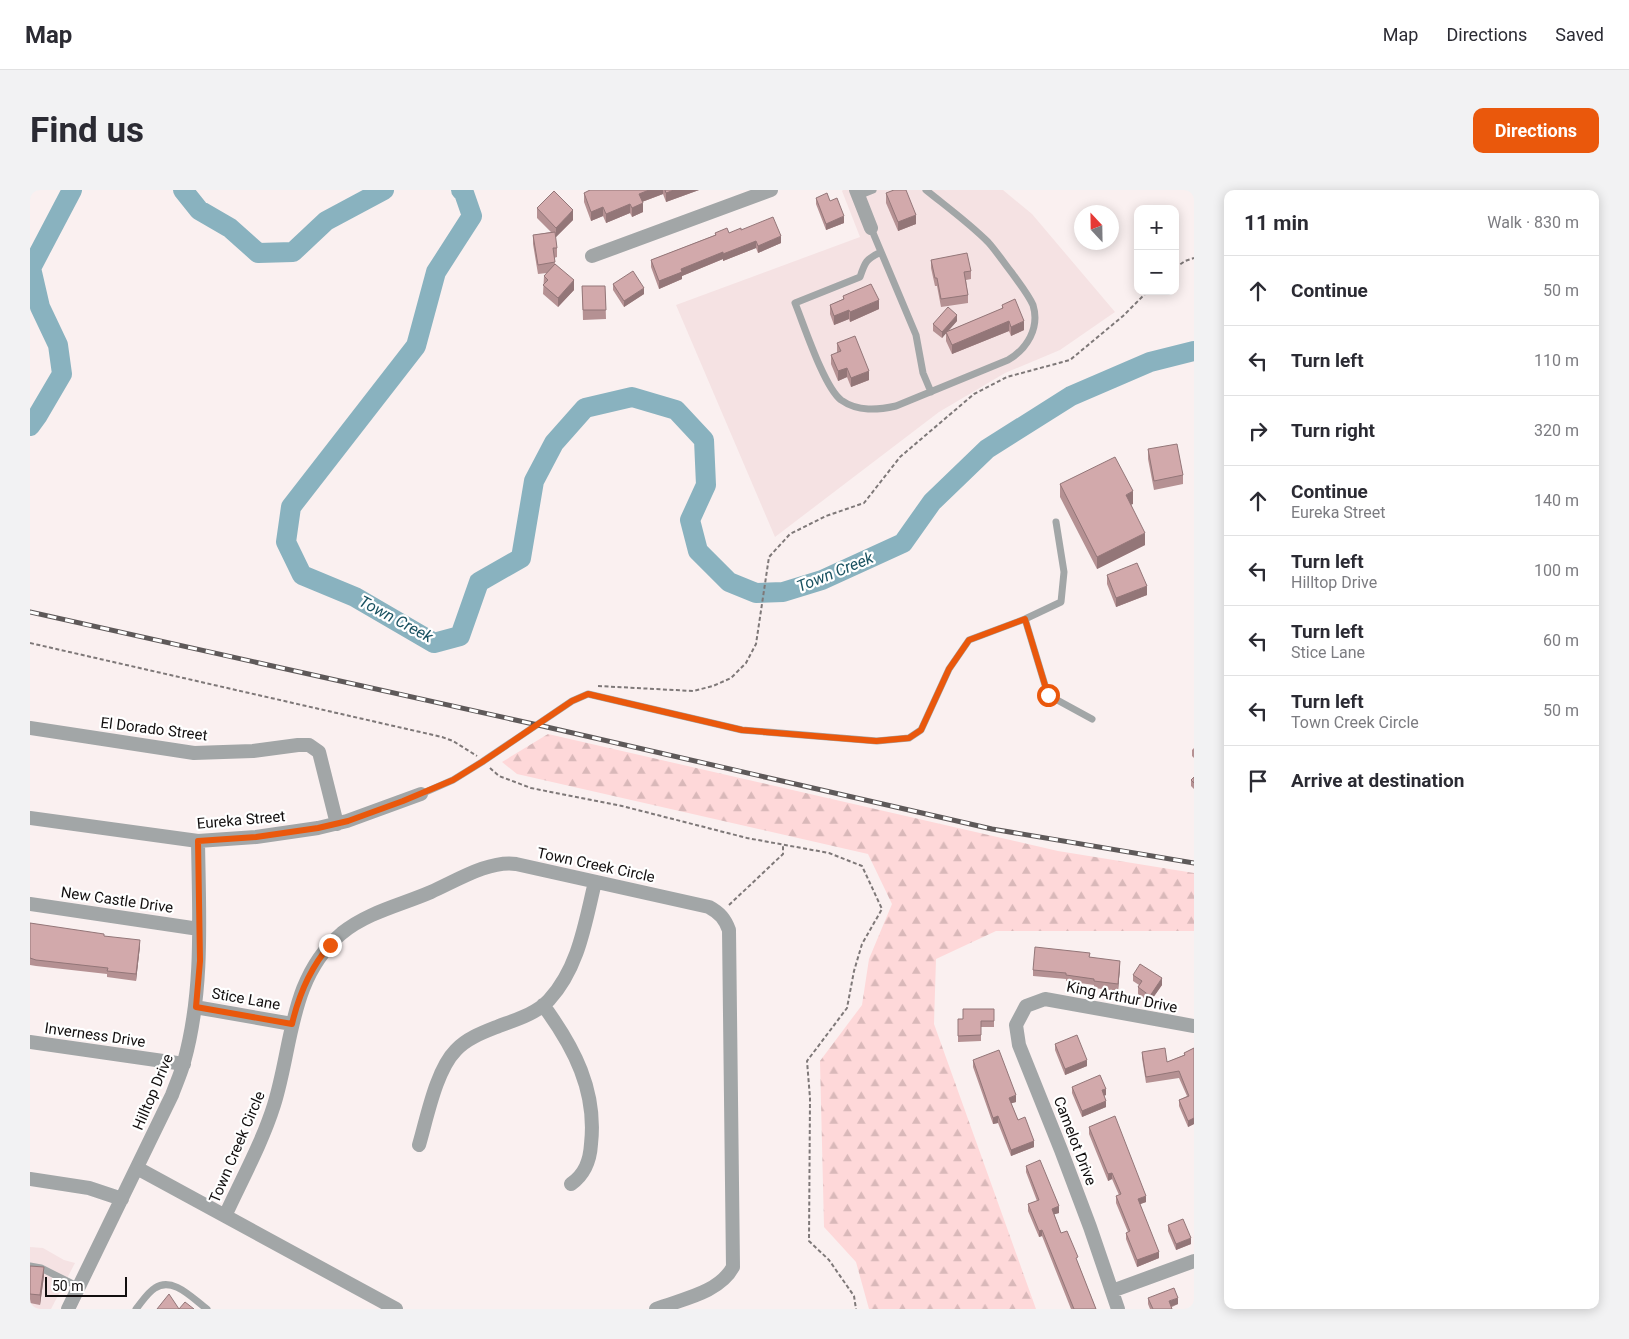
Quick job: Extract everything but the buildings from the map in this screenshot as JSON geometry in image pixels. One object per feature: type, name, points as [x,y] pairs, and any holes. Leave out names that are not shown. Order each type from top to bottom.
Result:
[{"type":"street","points":[[592,256],[771,190]]},
{"type":"street","points":[[857,193],[872,228]]},
{"type":"street","name":"El Dorado Street","points":[[30,728],[194,753],[253,751],[308,745],[319,752],[337,824]]},
{"type":"street","name":"Eureka Street","points":[[30,818],[198,841],[256,837],[337,824],[420,794]]},
{"type":"street","name":"Hilltop Drive","points":[[68,1309],[172,1095],[184,1064],[196,1007],[200,961],[198,841]]},
{"type":"street","name":"Town Creek Circle","points":[[225,1216],[274,1106],[301,991],[319,958],[343,932],[360,920],[499,864],[516,864],[709,907],[720,913]]},
{"type":"street","points":[[419,1145],[435,1089],[448,1060],[455,1050],[466,1041],[528,1014],[543,1005],[562,983],[579,946],[595,882]]},
{"type":"street","name":"New Castle Drive","points":[[30,904],[199,929]]},
{"type":"street","points":[[656,1309],[711,1288],[724,1279],[733,1267],[730,938],[726,921],[720,913]]},
{"type":"street","name":"King Arthur Drive","points":[[1045,999],[1194,1026]]},
{"type":"street","name":"Camelot Drive","points":[[1045,999],[1026,1006],[1016,1025],[1018,1045],[1062,1150],[1118,1309]]},
{"type":"street","points":[[543,1005],[561,1030],[582,1070],[590,1101],[593,1132],[588,1164],[581,1177],[571,1184]]},
{"type":"street","name":"Stice Lane","points":[[196,1007],[292,1024]]},
{"type":"street","name":"Inverness Drive","points":[[30,1042],[184,1064]]},
{"type":"street","name":"Town Creek Circle","points":[[137,1168],[396,1309]]},
{"type":"street","points":[[30,1179],[89,1188],[122,1199]]},
{"type":"street","points":[[1112,1291],[1194,1261]]},
{"type":"lane","points":[[857,193],[873,190]]},
{"type":"lane","points":[[881,252],[869,258],[864,264],[860,277],[795,303],[826,380],[841,400],[866,410],[896,406],[1008,360],[1016,356],[1029,341],[1035,319],[1030,299],[989,243],[964,220],[926,190]]},
{"type":"lane","points":[[872,228],[916,336],[923,373],[931,392]]},
{"type":"lane","points":[[420,794],[453,780],[572,701],[588,694],[742,730],[876,741],[909,738],[921,730],[949,669],[969,640],[1025,619],[1061,602],[1064,572],[1056,522]]},
{"type":"lane","points":[[1025,619],[1048,695],[1092,719]]},
{"type":"lane","points":[[30,1266],[41,1268],[79,1287]]},
{"type":"lane","points":[[136,1309],[154,1288],[167,1284],[175,1285],[207,1309]]},
{"type":"path","points":[[1179,265],[1185,260],[1194,258]]},
{"type":"path","points":[[596,686],[694,691],[713,686],[731,678],[746,663],[756,644],[769,558],[790,534],[826,516],[864,503],[900,457],[974,394],[1007,377],[1070,360],[1123,316],[1144,295]]},
{"type":"path","points":[[720,913],[783,854],[783,844]]},
{"type":"shaded area","points":[[843,190],[1003,190],[1032,214],[1115,312],[1060,350],[1005,373],[939,412],[775,537],[676,305],[860,237]]},
{"type":"shaded area","points":[[30,1247],[43,1248],[64,1260],[75,1263],[51,1309],[30,1309]]},
{"type":"green space","points":[[548,734],[1058,851],[1194,873],[1194,931],[996,931],[936,959],[934,1024],[1036,1309],[869,1309],[856,1262],[824,1227],[820,1061],[862,1005],[869,959],[892,904],[868,854],[517,774],[502,762]]},
{"type":"waterway","name":"Town Creek","points":[[30,426],[62,374],[58,345],[40,307],[31,268],[72,190]]},
{"type":"waterway","name":"Town Creek","points":[[183,190],[199,210],[230,228],[258,253],[293,252],[326,221],[384,190]]},
{"type":"waterway","name":"Town Creek","points":[[461,190],[464,193],[472,216],[436,272],[416,346],[291,507],[286,542],[302,575],[355,597],[434,643],[460,636],[479,582],[521,558],[534,481],[554,443],[585,408],[632,397],[676,410],[704,440],[706,485],[690,520],[698,551],[729,582],[756,593],[783,592],[822,580],[903,543],[932,502],[987,449],[1071,396],[1150,362],[1194,351]]},
{"type":"railway","points":[[30,612],[538,725],[992,829],[1194,863]]},
{"type":"route","points":[[330,945],[319,958],[301,991],[292,1024],[196,1007],[200,961],[198,841],[256,837],[318,828],[348,821],[403,801],[453,780],[572,701],[588,694],[742,730],[876,741],[909,738],[921,730],[949,669],[969,640],[1025,619],[1048,695]]}]
